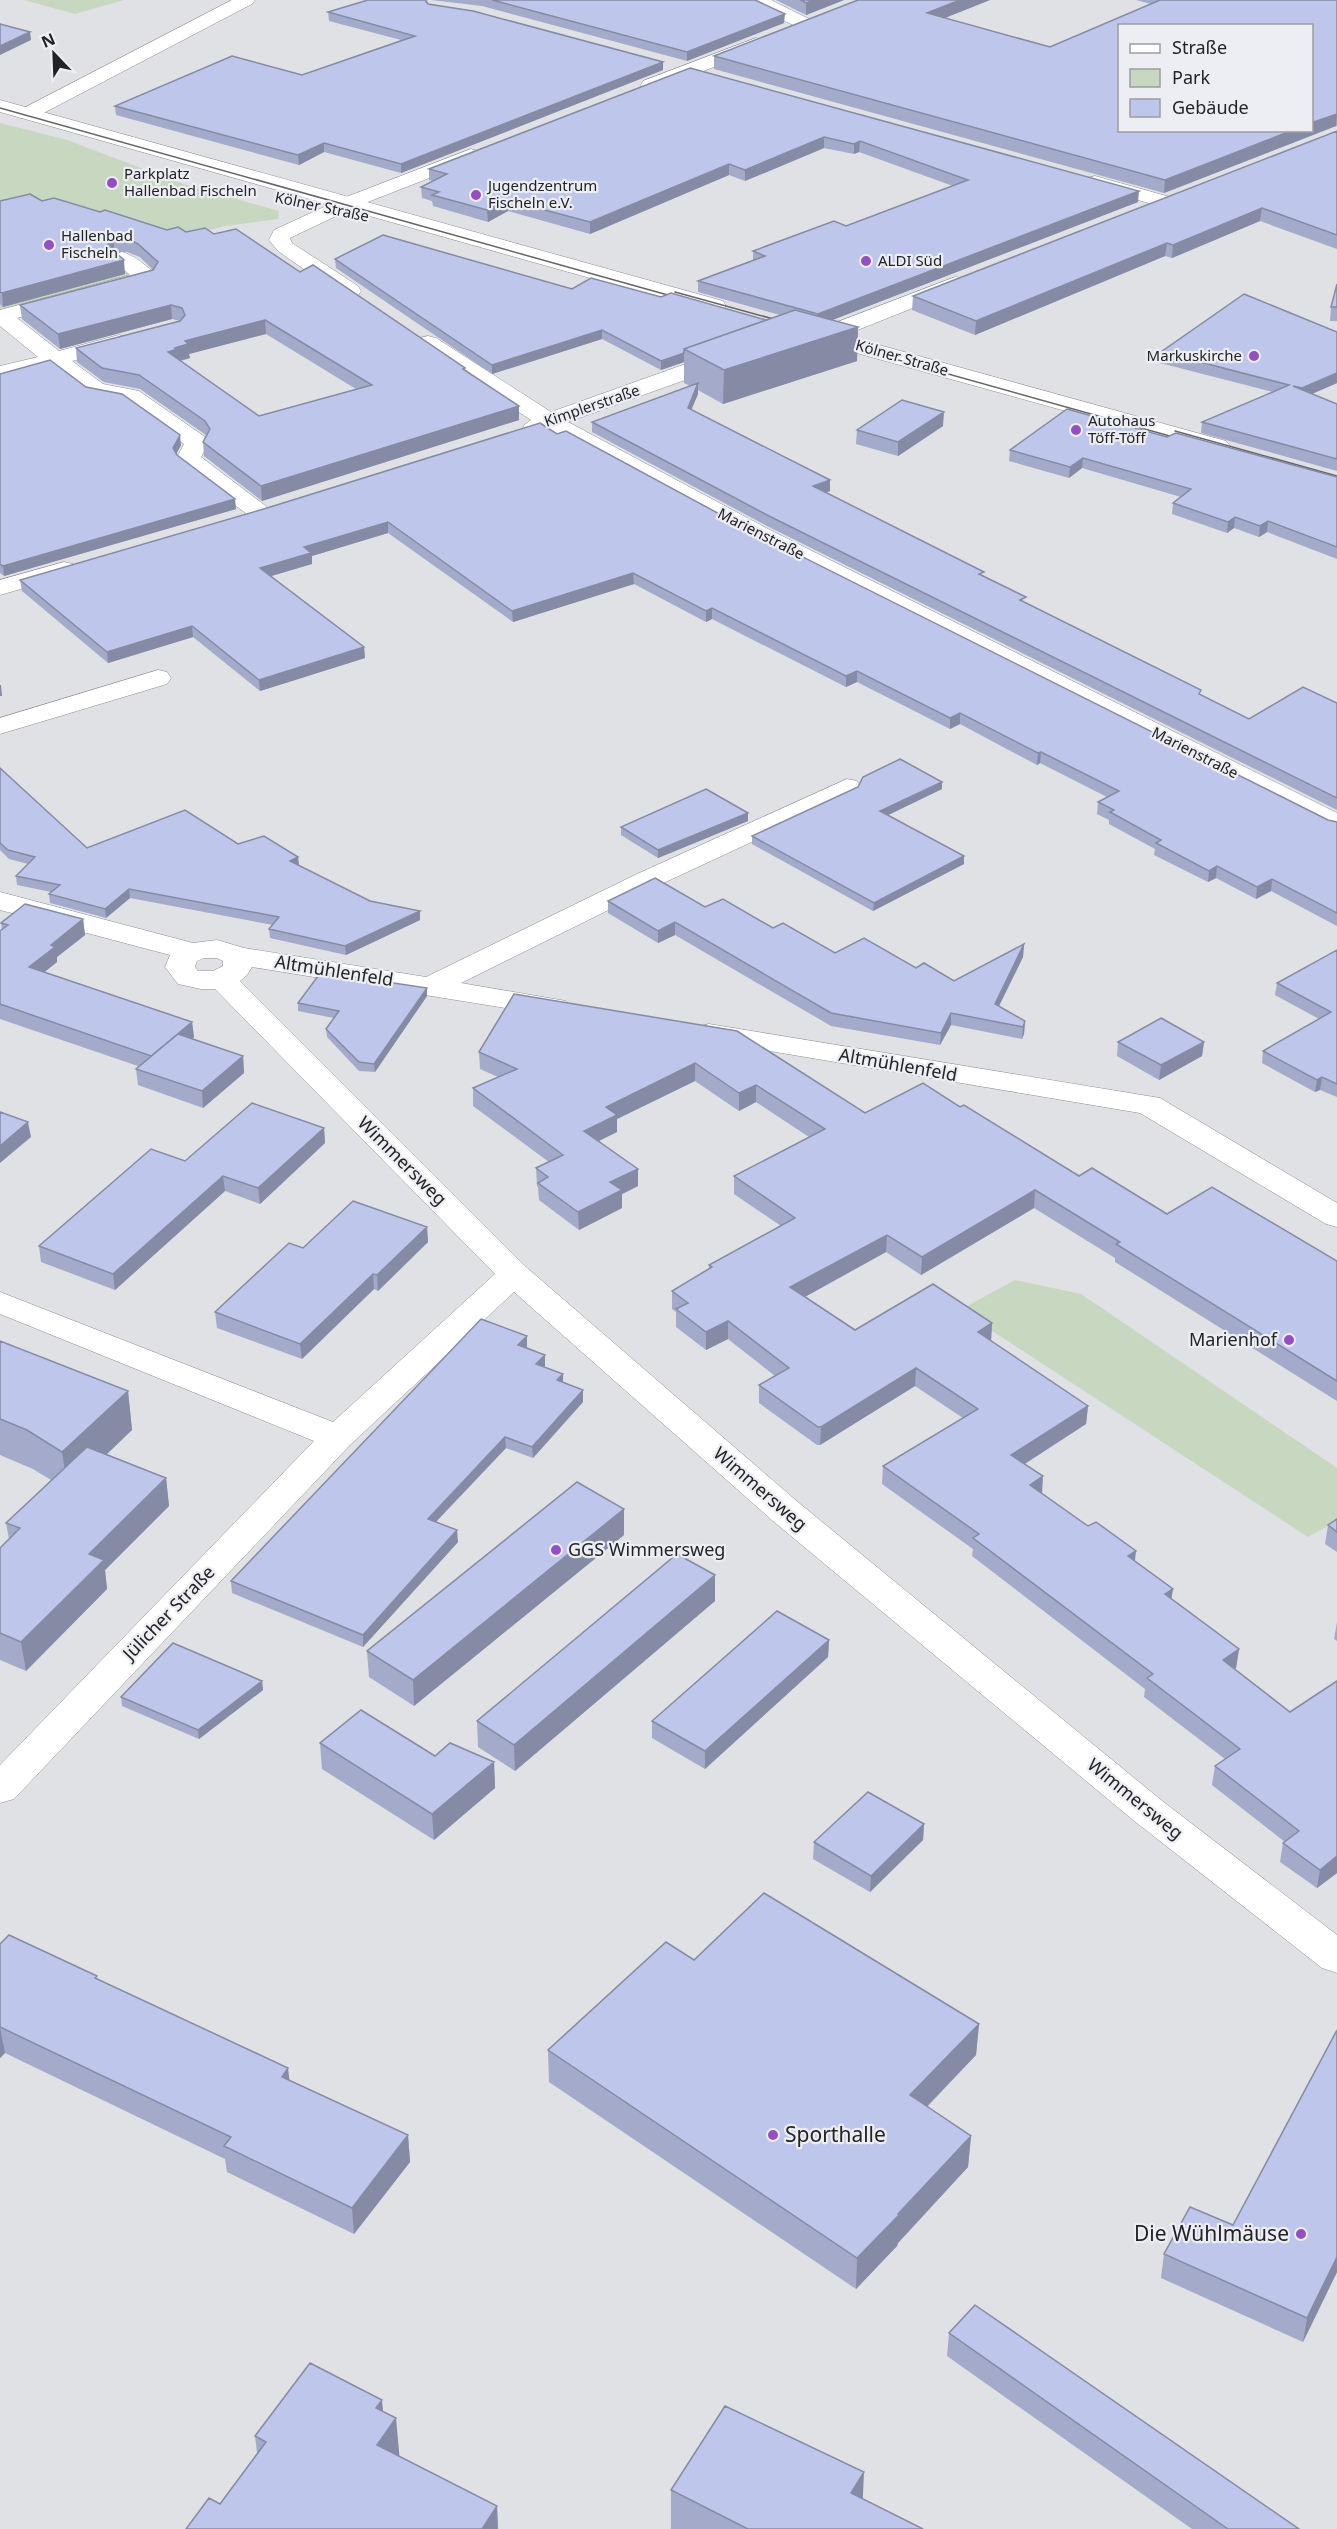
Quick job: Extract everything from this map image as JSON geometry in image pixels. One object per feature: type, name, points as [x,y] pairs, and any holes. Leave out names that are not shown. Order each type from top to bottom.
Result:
[{"type":"street","points":[[27,114],[246,0]]},
{"type":"street","points":[[757,0],[806,24]]},
{"type":"street","points":[[635,91],[826,16]]},
{"type":"street","points":[[656,60],[725,79]]},
{"type":"street","name":"Kölner Straße","points":[[0,106],[114,138],[177,169],[274,197],[340,207],[467,236],[735,312]]},
{"type":"street","points":[[364,301],[285,247],[279,240],[281,234],[340,207],[491,147]]},
{"type":"street","points":[[1082,179],[1163,201]]},
{"type":"street","points":[[1130,214],[1185,193]]},
{"type":"street","points":[[122,258],[146,277],[1,316],[96,390],[131,396],[197,442],[188,459],[248,515],[281,505]]},
{"type":"street","name":"Kölner Straße","points":[[979,274],[801,332],[1238,452]]},
{"type":"street","name":"Marienstraße","points":[[413,334],[549,421],[759,534],[1337,824]]},
{"type":"street","points":[[0,373],[141,336]]},
{"type":"street","name":"Kimplerstraße","points":[[516,432],[744,351]]},
{"type":"street","points":[[0,588],[86,562]]},
{"type":"street","points":[[0,726],[158,678]]},
{"type":"street","points":[[432,986],[647,880],[847,787]]},
{"type":"street","name":"Altmühlenfeld","points":[[0,901],[192,952],[184,956],[181,962],[183,974],[188,978],[198,980],[229,967],[432,986],[585,1012]]},
{"type":"street","name":"Wimmersweg","points":[[229,967],[514,1274],[786,1512],[1147,1810],[1337,1957]]},
{"type":"street","name":"Altmühlenfeld","points":[[679,1028],[1149,1105],[1337,1216]]},
{"type":"street","name":"Jülicher Straße","points":[[0,1789],[338,1437],[514,1274]]},
{"type":"street","points":[[0,1302],[338,1437]]},
{"type":"green space","points":[[24,0],[124,0],[75,14]]},
{"type":"green space","points":[[0,123],[67,140],[183,184],[279,211],[278,219],[225,226],[113,254],[133,276],[0,310]]},
{"type":"green space","points":[[1015,1280],[1081,1294],[1337,1468],[1337,1521],[1308,1537],[960,1310]]},
{"type":"building","points":[[368,0],[425,0],[428,4],[473,11],[663,62],[401,164],[324,143],[298,155],[115,106],[232,56],[302,75],[415,36],[328,12]]},
{"type":"building","points":[[492,0],[755,0],[785,14],[687,52]]},
{"type":"building","points":[[858,0],[960,0],[927,13],[1050,47],[1160,0],[1337,0],[1337,114],[1313,122],[1313,24],[1118,24],[1118,132],[1288,132],[1165,180],[714,56]]},
{"type":"building","points":[[0,24],[30,32],[0,46]]},
{"type":"building","points":[[690,68],[1139,191],[818,314],[698,281],[765,256],[753,251],[834,221],[846,226],[968,180],[860,141],[854,144],[824,137],[745,170],[729,164],[590,222],[507,200],[487,210],[432,195],[439,192],[421,187],[447,174],[429,169]]},
{"type":"building","points":[[1337,131],[1337,235],[1262,208],[1173,245],[1167,243],[976,321],[913,296]]},
{"type":"building","points":[[30,194],[42,201],[54,198],[100,212],[105,210],[167,230],[178,227],[186,232],[205,228],[214,234],[236,229],[300,272],[313,265],[519,406],[261,486],[203,442],[210,429],[205,421],[139,375],[102,368],[76,348],[180,321],[185,315],[182,308],[171,305],[58,334],[20,305],[153,270],[158,262],[138,244],[126,238],[113,238],[108,246],[124,260],[2,293],[0,292],[0,201]],"holes":[[[265,320],[372,385],[259,416],[168,352],[188,344],[185,341]]]},
{"type":"building","points":[[383,235],[572,289],[591,278],[661,297],[671,293],[766,320],[684,349],[684,353],[661,361],[602,330],[492,365],[335,259]]},
{"type":"building","points":[[1337,284],[1337,307],[1331,307]]},
{"type":"building","points":[[1244,294],[1337,332],[1337,373],[1302,388],[1293,386],[1337,404],[1337,459],[1202,422],[1289,385],[1161,352]]},
{"type":"building","points":[[795,310],[858,327],[724,370],[684,349]]},
{"type":"building","points":[[50,360],[86,387],[122,394],[180,435],[173,448],[177,455],[235,499],[3,566],[0,564],[0,374]]},
{"type":"building","points":[[698,383],[688,408],[830,480],[813,486],[984,572],[979,574],[1026,597],[1020,600],[1201,690],[1199,694],[1249,719],[1303,687],[1337,703],[1337,798],[769,516],[592,422]]},
{"type":"building","points":[[902,400],[944,412],[898,442],[857,430]]},
{"type":"building","points":[[1067,409],[1167,437],[1176,433],[1337,477],[1337,547],[1268,521],[1260,526],[1235,517],[1228,522],[1173,503],[1191,489],[1083,458],[1070,467],[1010,450]]},
{"type":"building","points":[[540,423],[557,434],[566,431],[749,530],[1328,820],[1337,822],[1337,913],[1272,879],[1257,887],[1217,866],[1209,871],[1156,843],[1161,840],[1110,812],[1114,810],[1098,802],[1119,791],[960,713],[950,718],[857,671],[846,676],[712,608],[706,611],[633,573],[512,611],[388,522],[304,547],[311,553],[260,568],[364,647],[259,680],[192,626],[107,652],[20,580],[267,508]]},
{"type":"building","points":[[900,759],[942,782],[880,811],[964,856],[874,903],[752,836],[858,787],[863,777]]},
{"type":"building","points":[[0,768],[87,848],[185,810],[238,844],[264,836],[298,857],[290,861],[370,901],[420,911],[345,946],[269,929],[279,917],[129,889],[105,909],[49,894],[60,885],[16,876],[35,857],[8,850],[0,843]]},
{"type":"building","points":[[706,789],[748,813],[658,850],[621,827]]},
{"type":"building","points":[[655,878],[705,907],[723,899],[773,928],[783,923],[835,953],[864,938],[916,968],[924,963],[954,981],[1024,944],[995,1004],[1025,1021],[1023,1027],[951,1013],[941,1033],[831,1013],[675,922],[658,931],[608,901]]},
{"type":"building","points":[[25,904],[83,919],[51,945],[55,947],[29,967],[192,1022],[151,1056],[0,1004],[0,931],[8,925],[1,923]]},
{"type":"building","points":[[1337,950],[1337,1084],[1322,1077],[1317,1080],[1263,1051],[1331,1012],[1277,983]]},
{"type":"building","points":[[321,972],[427,988],[374,1064],[359,1062],[326,1029],[339,1011],[298,1003]]},
{"type":"building","points":[[514,994],[737,1031],[865,1113],[923,1083],[960,1107],[964,1105],[1079,1176],[1092,1168],[1167,1214],[1212,1187],[1337,1261],[1337,1381],[1116,1244],[1120,1242],[1035,1190],[922,1257],[887,1235],[790,1287],[855,1330],[933,1284],[992,1323],[978,1332],[1088,1406],[1011,1455],[1043,1476],[1030,1485],[1088,1526],[1096,1522],[1136,1551],[1128,1556],[1173,1589],[1165,1594],[1239,1649],[1223,1660],[1290,1712],[1337,1681],[1337,1856],[1320,1870],[1283,1843],[1299,1831],[1215,1766],[1240,1749],[1147,1678],[1153,1674],[973,1538],[979,1534],[883,1466],[978,1409],[916,1368],[818,1427],[759,1385],[789,1368],[728,1321],[706,1332],[676,1309],[688,1303],[672,1291],[712,1267],[709,1265],[795,1218],[734,1176],[825,1129],[756,1085],[739,1093],[695,1063],[606,1107],[617,1115],[584,1131],[638,1169],[610,1182],[622,1190],[578,1212],[538,1183],[548,1177],[536,1168],[563,1155],[473,1088],[517,1069],[479,1052]]},
{"type":"building","points":[[1161,1018],[1204,1042],[1161,1065],[1118,1042]]},
{"type":"building","points":[[178,1034],[243,1056],[202,1091],[136,1069]]},
{"type":"building","points":[[252,1103],[324,1128],[258,1188],[223,1176],[113,1274],[39,1246],[151,1149],[185,1161]]},
{"type":"building","points":[[0,1112],[28,1122],[0,1146]]},
{"type":"building","points":[[353,1201],[427,1227],[377,1275],[373,1274],[300,1344],[215,1312],[289,1243],[303,1248]]},
{"type":"building","points":[[481,1319],[527,1336],[518,1345],[545,1355],[536,1364],[563,1374],[557,1380],[583,1390],[532,1447],[505,1437],[428,1519],[457,1530],[363,1635],[231,1581]]},
{"type":"building","points":[[0,1341],[128,1391],[62,1452],[27,1430],[0,1419]]},
{"type":"building","points":[[87,1447],[166,1478],[89,1554],[104,1560],[21,1642],[0,1633],[0,1548],[20,1528],[6,1523]]},
{"type":"building","points":[[577,1482],[624,1509],[413,1680],[367,1651]]},
{"type":"building","points":[[1337,1519],[1337,1532],[1328,1525]]},
{"type":"building","points":[[677,1554],[715,1575],[514,1745],[477,1721]]},
{"type":"building","points":[[777,1611],[829,1640],[705,1751],[652,1721]]},
{"type":"building","points":[[173,1643],[262,1681],[198,1730],[121,1697]]},
{"type":"building","points":[[361,1710],[435,1756],[450,1743],[494,1762],[432,1814],[320,1743]]},
{"type":"building","points":[[868,1792],[924,1824],[871,1876],[814,1842]]},
{"type":"building","points":[[764,1893],[979,2024],[910,2095],[971,2136],[857,2258],[548,2050],[666,1942],[694,1960]]},
{"type":"building","points":[[9,1935],[97,1976],[95,1978],[288,2068],[282,2077],[408,2135],[352,2208],[224,2146],[231,2137],[0,2027],[0,1944]]},
{"type":"building","points":[[1337,2030],[1337,2257],[1307,2318],[1164,2254],[1190,2207],[1233,2225]]},
{"type":"building","points":[[975,2305],[1299,2529],[1228,2529],[949,2333]]},
{"type":"building","points":[[310,2363],[382,2400],[376,2408],[396,2418],[377,2445],[497,2506],[482,2529],[186,2529],[209,2498],[220,2504],[266,2442],[255,2436]]},
{"type":"building","points":[[725,2406],[864,2472],[851,2493],[923,2529],[748,2529],[671,2490]]},
{"type":"tram line","points":[[0,108],[682,299]]},
{"type":"tram line","points":[[675,292],[788,323]]},
{"type":"tram line","points":[[841,344],[1184,440]]},
{"type":"tram line","points":[[1175,431],[1337,476]]},
{"type":"place","name":"Parkplatz Hallenbad Fischeln","points":[[112,183]]},
{"type":"place","name":"Jugendzentrum Fischeln e.V.","points":[[476,195]]},
{"type":"place","name":"Hallenbad Fischeln","points":[[49,245]]},
{"type":"place","name":"ALDI Süd","points":[[866,261]]},
{"type":"place","name":"Markuskirche","points":[[1254,356]]},
{"type":"place","name":"Autohaus Töff-Töff","points":[[1076,430]]},
{"type":"place","name":"Marienhof","points":[[1289,1340]]},
{"type":"place","name":"GGS Wimmersweg","points":[[556,1550]]},
{"type":"place","name":"Sporthalle","points":[[773,2135]]},
{"type":"place","name":"Die Wühlmäuse","points":[[1301,2234]]}]
